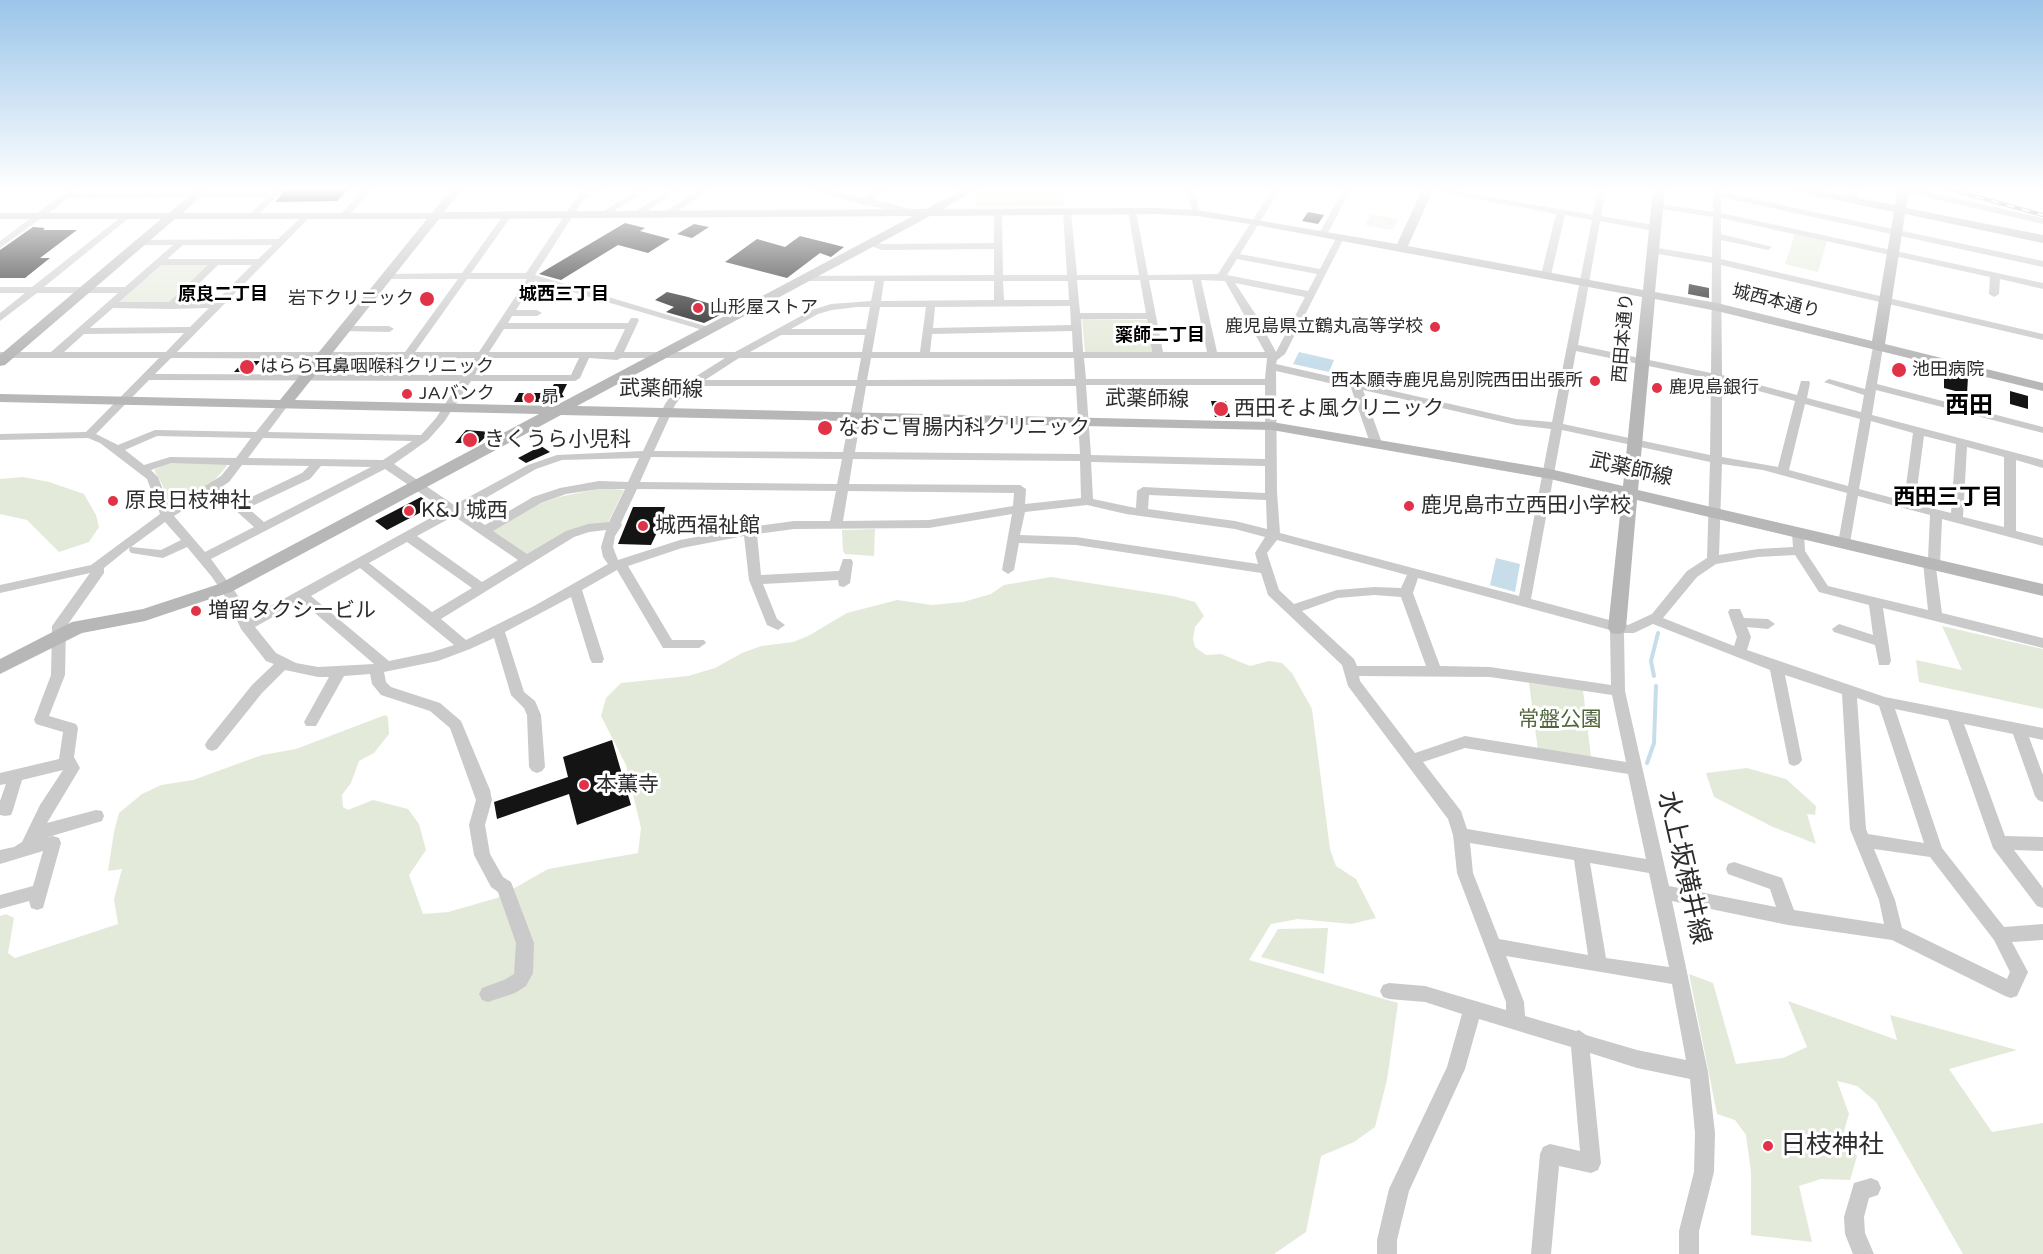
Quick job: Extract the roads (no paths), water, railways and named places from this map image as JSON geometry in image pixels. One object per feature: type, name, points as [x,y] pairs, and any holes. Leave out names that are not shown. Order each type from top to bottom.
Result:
[{"type":"street","points":[[0,318],[88,247]]},
{"type":"street","points":[[3,357],[137,247]]},
{"type":"street","points":[[54,356],[176,247]]},
{"type":"street","points":[[89,435],[276,247]]},
{"type":"street","points":[[0,589],[96,568],[153,524],[216,486],[412,247]]},
{"type":"street","points":[[407,356],[485,247]]},
{"type":"street","points":[[203,558],[386,464],[424,438],[448,408],[483,356],[549,247]]},
{"type":"street","points":[[0,667],[57,636],[94,623],[168,608],[225,588],[865,247]]},
{"type":"street","points":[[880,247],[938,247]]},
{"type":"street","points":[[999,247],[999,303]]},
{"type":"street","points":[[1070,247],[1084,421],[1087,501]]},
{"type":"street","points":[[1138,247],[1158,355]]},
{"type":"street","points":[[1225,278],[1240,247]]},
{"type":"street","points":[[1271,360],[1280,354],[1336,247]]},
{"type":"street","name":"城西本通り","points":[[1387,247],[1717,307],[2043,387]]},
{"type":"street","points":[[1546,275],[1553,247]]},
{"type":"street","points":[[1524,603],[1591,247]]},
{"type":"street","name":"西田本通り","points":[[1629,492],[1652,247]]},
{"type":"street","points":[[1713,560],[1717,247]]},
{"type":"street","points":[[1861,247],[2043,286]]},
{"type":"street","points":[[1844,543],[1896,247]]},
{"type":"street","points":[[1961,247],[2043,264]]},
{"type":"street","points":[[1652,250],[1717,261],[2043,337]]},
{"type":"street","points":[[1234,256],[1323,272]]},
{"type":"street","points":[[159,261],[261,262]]},
{"type":"street","points":[[171,306],[216,262]]},
{"type":"street","points":[[388,276],[530,277],[710,329]]},
{"type":"street","points":[[1994,294],[1995,276]]},
{"type":"street","points":[[1196,277],[1213,355]]},
{"type":"street","points":[[802,279],[1196,277],[1225,278],[1311,295]]},
{"type":"street","points":[[1225,278],[1251,315],[1271,360],[1271,497],[1274,535],[1263,547],[1261,553],[1264,569],[1273,592],[1349,663],[1353,682],[1455,816],[1461,835],[1465,873],[1515,1002],[1516,1020]]},
{"type":"street","points":[[836,524],[879,280]]},
{"type":"street","points":[[0,290],[128,290]]},
{"type":"street","points":[[925,355],[931,303]]},
{"type":"street","points":[[699,643],[668,645],[622,567],[616,565],[609,557],[607,547],[609,536],[666,412],[674,397],[689,383],[823,309],[844,304],[1075,303]]},
{"type":"street","points":[[110,305],[217,305]]},
{"type":"street","points":[[617,357],[640,309]]},
{"type":"street","points":[[510,313],[537,313]]},
{"type":"street","points":[[1076,316],[1150,316]]},
{"type":"street","points":[[502,326],[630,326]]},
{"type":"street","points":[[928,331],[1077,328]]},
{"type":"street","points":[[344,329],[389,329]]},
{"type":"street","points":[[82,331],[192,330]]},
{"type":"street","points":[[779,332],[871,332]]},
{"type":"street","points":[[1572,347],[1717,376],[2043,464]]},
{"type":"street","points":[[3,357],[1213,355],[1271,360],[1356,386],[1516,422],[1558,426],[1716,460],[1784,471],[2043,542]]},
{"type":"street","points":[[147,377],[575,378],[585,356]]},
{"type":"street","points":[[689,383],[1270,382]]},
{"type":"street","points":[[1784,471],[1805,382]]},
{"type":"street","points":[[1829,382],[2043,430]]},
{"type":"street","points":[[1356,386],[1376,443]]},
{"type":"street","name":"武薬師線","points":[[0,398],[1272,426],[1550,474],[2043,590]]},
{"type":"street","points":[[1909,505],[1919,432]]},
{"type":"street","points":[[117,449],[155,433],[424,438]]},
{"type":"street","points":[[0,437],[89,435],[117,449],[143,469],[152,477],[167,516],[217,574],[234,600],[246,626],[271,657],[282,664],[302,670],[339,672],[381,668],[432,657],[465,646],[498,630],[575,590],[616,565],[680,544],[794,525],[929,524],[1087,501],[1203,519],[1274,535],[1629,630],[1657,617],[1692,574],[1713,560],[1758,553],[1799,551]]},
{"type":"street","points":[[1957,518],[1962,443]]},
{"type":"street","points":[[246,626],[532,467],[561,457],[648,454],[1086,458],[1271,463]]},
{"type":"street","points":[[2010,456],[2010,533]]},
{"type":"street","points":[[143,469],[170,460],[386,464],[526,560]]},
{"type":"street","points":[[241,507],[306,476],[318,463]]},
{"type":"street","points":[[484,531],[524,507],[558,493],[599,485],[1020,489],[1019,510],[1008,570]]},
{"type":"street","points":[[216,486],[263,528]]},
{"type":"street","points":[[1142,511],[1143,491],[1271,497]]},
{"type":"street","name":"水上坂横井線","points":[[1629,492],[1617,628],[1618,691],[1699,1072],[1705,1133],[1704,1172],[1689,1231],[1689,1254]]},
{"type":"street","points":[[1936,512],[1931,564],[1936,617]]},
{"type":"street","points":[[431,619],[570,534],[588,528],[616,525]]},
{"type":"street","points":[[750,531],[755,580],[772,622],[778,625]]},
{"type":"street","points":[[1798,533],[1799,551],[1824,589],[2043,643]]},
{"type":"street","points":[[408,536],[481,588]]},
{"type":"street","points":[[1012,539],[1076,541],[1264,569]]},
{"type":"street","points":[[135,550],[162,554],[188,541]]},
{"type":"street","points":[[360,562],[465,646]]},
{"type":"street","points":[[0,857],[18,853],[31,841],[46,810],[72,768],[66,757],[71,728],[41,720],[58,675],[59,626],[99,570],[96,568]]},
{"type":"street","points":[[755,580],[846,573]]},
{"type":"street","points":[[1414,573],[1406,593],[1435,671]]},
{"type":"street","points":[[575,590],[597,659]]},
{"type":"street","points":[[1292,610],[1337,594],[1374,591],[1406,593]]},
{"type":"street","points":[[302,595],[381,668]]},
{"type":"street","points":[[1875,602],[1884,661]]},
{"type":"street","points":[[1739,653],[1744,637],[1737,617],[1768,624]]},
{"type":"street","points":[[1652,620],[1776,667],[1885,702],[2043,734]]},
{"type":"street","points":[[1839,629],[1881,642]]},
{"type":"street","points":[[498,630],[518,695],[530,705],[534,715],[537,767]]},
{"type":"street","points":[[212,745],[257,689],[282,664]]},
{"type":"street","points":[[1776,667],[1794,760]]},
{"type":"street","points":[[381,668],[379,684],[386,691],[435,707],[456,725],[482,790],[484,800],[477,825],[482,855],[497,882],[505,887],[525,943],[524,973],[520,980],[509,987],[488,994]]},
{"type":"street","points":[[1351,671],[1490,672],[1618,691]]},
{"type":"street","points":[[311,722],[339,672]]},
{"type":"street","points":[[1849,690],[1858,829],[1887,900],[1894,933]]},
{"type":"street","points":[[1661,892],[1788,917],[1894,933],[2011,990],[2019,972],[2000,935],[1935,851],[1885,702]]},
{"type":"street","points":[[1954,716],[1999,843],[2043,901]]},
{"type":"street","points":[[2019,729],[2043,796]]},
{"type":"street","points":[[1412,760],[1465,742],[1634,769]]},
{"type":"street","points":[[5,810],[8,777],[70,762]]},
{"type":"street","points":[[31,841],[96,816]]},
{"type":"street","points":[[1461,835],[1655,867]]},
{"type":"street","points":[[1862,840],[1935,851]]},
{"type":"street","points":[[0,902],[38,897],[53,843],[31,841]]},
{"type":"street","points":[[1999,843],[2043,844]]},
{"type":"street","points":[[1581,855],[1598,965]]},
{"type":"street","points":[[1734,869],[1755,878],[1776,883],[1788,917]]},
{"type":"street","points":[[2000,935],[2043,932]]},
{"type":"street","points":[[1495,946],[1680,977]]},
{"type":"street","points":[[1389,991],[1425,994],[1579,1039],[1637,1059],[1699,1072]]},
{"type":"street","points":[[1387,1254],[1387,1240],[1399,1189],[1456,1069],[1473,1008]]},
{"type":"street","points":[[1541,1254],[1550,1154],[1591,1163],[1579,1039]]},
{"type":"street","points":[[1864,1254],[1856,1234],[1854,1218],[1861,1190],[1871,1188]]},
{"type":"water","points":[[1299,352],[1334,360],[1329,372],[1293,364]]},
{"type":"water","points":[[1496,558],[1520,564],[1515,592],[1490,585]]},
{"type":"waterway","points":[[1654,676],[1651,661],[1658,633]]},
{"type":"waterway","points":[[1647,763],[1654,743],[1656,686]]},
{"type":"place","name":"岩下クリニック","points":[[427,299]]},
{"type":"place","name":"山形屋ストア","points":[[698,308]]},
{"type":"place","name":"鹿児島県立鶴丸高等学校","points":[[1435,327]]},
{"type":"place","name":"はらら耳鼻咽喉科クリニック","points":[[247,367]]},
{"type":"place","name":"池田病院","points":[[1899,370]]},
{"type":"place","name":"西本願寺鹿児島別院西田出張所","points":[[1595,381]]},
{"type":"place","name":"鹿児島銀行","points":[[1657,388]]},
{"type":"place","name":"JAバンク","points":[[407,394]]},
{"type":"place","name":"昴","points":[[529,398]]},
{"type":"place","name":"西田そよ風クリニック","points":[[1221,409]]},
{"type":"place","name":"なおこ胃腸内科クリニック","points":[[825,428]]},
{"type":"place","name":"きくうら小児科","points":[[470,440]]},
{"type":"place","name":"原良日枝神社","points":[[113,501]]},
{"type":"place","name":"鹿児島市立西田小学校","points":[[1409,506]]},
{"type":"place","name":"K&J 城西","points":[[409,511]]},
{"type":"place","name":"城西福祉館","points":[[643,526]]},
{"type":"place","name":"増留タクシービル","points":[[196,611]]},
{"type":"place","name":"本薫寺","points":[[584,785]]},
{"type":"place","name":"日枝神社","points":[[1768,1146]]},
{"type":"district","name":"原良二丁目","points":[[223,295]]},
{"type":"district","name":"城西三丁目","points":[[564,295]]},
{"type":"district","name":"薬師二丁目","points":[[1160,336]]},
{"type":"district","name":"西田","points":[[1969,407]]},
{"type":"district","name":"西田三丁目","points":[[1948,498]]},
{"type":"park label","name":"常盤公園","points":[[1560,720]]}]
